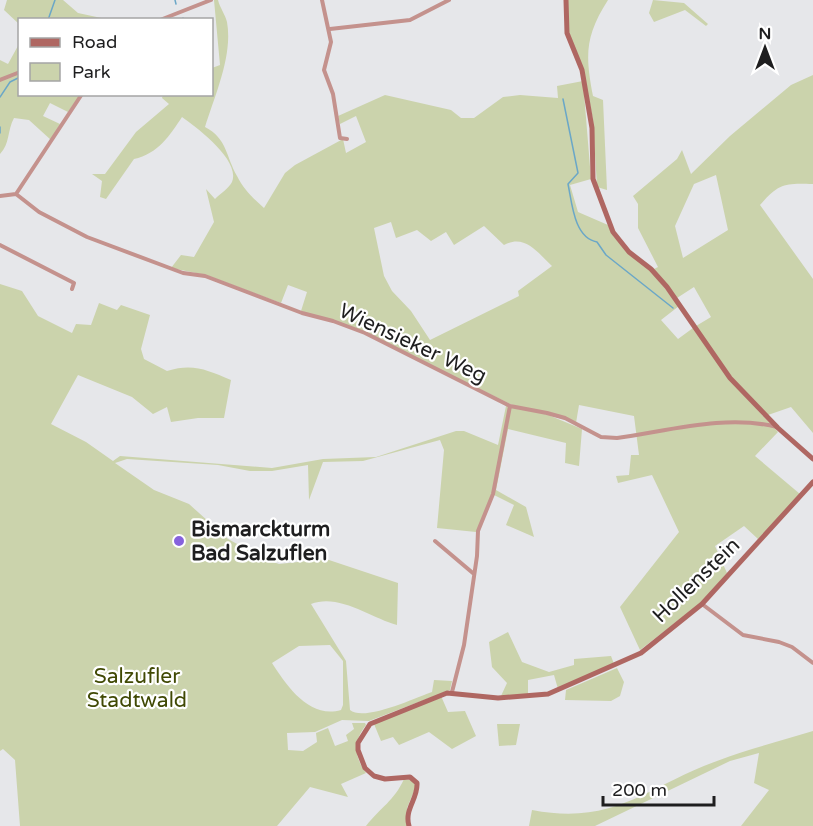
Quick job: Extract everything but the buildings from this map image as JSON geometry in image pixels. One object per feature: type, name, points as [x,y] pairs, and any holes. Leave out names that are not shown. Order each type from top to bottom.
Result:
[{"type":"main road","points":[[566,0],[567,33],[582,70],[592,128],[593,179],[609,225],[629,252],[663,282],[730,378],[778,428],[813,459]]},
{"type":"main road","name":"Hollenstein","points":[[452,692],[485,698],[548,694],[641,653],[702,604],[813,482]]},
{"type":"main road","points":[[409,826],[408,808],[416,792],[415,780],[410,777],[374,777],[365,768],[358,750],[364,730],[375,722],[452,692]]},
{"type":"street","points":[[165,18],[211,0]]},
{"type":"street","points":[[322,0],[332,42],[324,70],[333,94],[340,138],[346,139]]},
{"type":"street","points":[[330,29],[410,20],[449,0]]},
{"type":"street","points":[[0,80],[18,73]]},
{"type":"street","points":[[0,196],[16,194],[81,96]]},
{"type":"street","name":"Wiensieker Weg","points":[[16,194],[39,213],[87,237],[183,273],[205,276],[302,313],[365,333],[510,406],[565,418],[601,437],[611,439],[746,422],[778,428]]},
{"type":"street","points":[[0,245],[74,283],[72,289]]},
{"type":"street","points":[[452,692],[464,645],[478,531],[493,495],[510,406]]},
{"type":"street","points":[[435,541],[474,574]]},
{"type":"street","points":[[702,604],[743,636],[779,642],[792,647],[813,663]]},
{"type":"green space","points":[[7,0],[63,0],[78,13],[101,18],[18,18],[18,23],[4,10]]},
{"type":"green space","points":[[214,0],[218,0],[227,22],[228,48],[205,127],[222,142],[240,181],[249,194],[264,208],[285,173],[295,165],[343,139],[346,153],[366,142],[356,116],[340,124],[338,116],[385,95],[451,110],[461,118],[474,118],[503,97],[520,95],[558,98],[557,86],[583,81],[591,179],[570,185],[578,212],[608,225],[614,237],[650,270],[679,306],[661,320],[678,339],[693,328],[728,378],[778,432],[755,456],[800,494],[758,539],[744,526],[715,546],[727,573],[701,603],[640,650],[620,607],[679,532],[652,475],[618,483],[616,476],[629,475],[631,455],[639,455],[634,416],[579,405],[576,423],[510,404],[366,333],[301,311],[307,292],[288,285],[281,303],[206,275],[171,268],[181,255],[194,257],[214,222],[206,189],[215,199],[231,184],[233,173],[224,154],[216,145],[182,117],[157,148],[134,159],[106,199],[100,197],[102,181],[92,174],[105,174],[136,132],[169,104],[163,96],[213,96],[213,68],[220,65]],"holes":[[[391,222],[396,238],[417,230],[431,241],[446,232],[454,245],[484,226],[504,245],[511,242],[524,243],[536,250],[552,266],[518,291],[519,296],[430,340],[411,311],[392,291],[384,276],[374,228]]]},
{"type":"green space","points":[[567,0],[608,0],[591,35],[588,57],[593,96],[603,100],[607,190],[597,187],[593,120],[588,94],[569,32]]},
{"type":"green space","points":[[653,0],[684,3],[708,24],[706,26],[685,10],[654,22],[649,13]]},
{"type":"green space","points":[[18,46],[18,96],[79,96],[68,112],[50,103],[43,116],[60,124],[51,140],[29,120],[14,118],[0,154],[0,60],[8,64]]},
{"type":"green space","points":[[813,75],[813,184],[783,186],[772,192],[760,205],[813,279],[813,433],[791,407],[768,415],[731,376],[696,326],[711,317],[694,287],[677,298],[654,269],[658,267],[638,228],[638,204],[633,196],[677,159],[682,150],[691,174],[730,136],[791,85]],"holes":[[[716,175],[728,230],[683,258],[675,226],[694,184]]]},
{"type":"green space","name":"Salzufler Stadtwald","points":[[0,284],[22,291],[38,316],[72,333],[76,324],[91,325],[99,303],[117,310],[121,305],[150,315],[141,349],[144,359],[167,371],[192,368],[231,380],[224,418],[198,418],[171,422],[167,407],[153,414],[132,397],[78,375],[51,424],[86,442],[113,461],[120,456],[272,468],[323,459],[376,457],[456,431],[464,431],[498,445],[506,406],[546,414],[582,429],[579,466],[565,463],[566,443],[508,429],[496,490],[526,507],[534,537],[506,525],[514,505],[494,495],[476,532],[437,528],[444,450],[440,440],[363,461],[323,462],[309,500],[308,465],[272,471],[250,471],[218,465],[127,459],[115,463],[154,490],[189,504],[228,539],[265,559],[279,564],[326,559],[398,583],[397,625],[344,604],[322,601],[311,604],[346,661],[350,710],[366,713],[390,708],[432,692],[434,680],[452,681],[450,690],[369,721],[342,720],[315,732],[287,733],[288,750],[303,751],[317,742],[316,733],[328,728],[335,746],[348,741],[346,735],[354,729],[352,723],[365,723],[357,743],[357,755],[366,773],[341,784],[348,797],[310,787],[277,826],[20,826],[15,760],[3,749],[0,751]],"holes":[[[330,645],[343,661],[343,705],[341,710],[329,712],[319,710],[300,698],[272,663],[299,646]]]},
{"type":"green space","points":[[508,632],[522,662],[549,672],[574,665],[574,659],[611,656],[614,664],[558,689],[554,675],[528,680],[528,695],[501,696],[507,683],[492,667],[489,642]]},
{"type":"green space","points":[[617,668],[624,682],[620,696],[611,701],[565,700],[566,690]]},
{"type":"green space","points":[[441,696],[448,712],[465,711],[476,736],[452,749],[429,732],[399,745],[393,737],[381,741],[374,724]]},
{"type":"green space","points":[[497,724],[520,724],[516,745],[499,746]]},
{"type":"green space","points":[[813,731],[813,826],[741,826],[769,790],[754,783],[759,753],[730,761],[595,826],[529,826],[532,810],[561,814],[586,813],[609,808],[630,801],[717,761]]},
{"type":"green space","points":[[404,779],[414,781],[416,786],[407,808],[407,826],[366,826],[392,799]]},
{"type":"waterway","points":[[49,18],[55,0]]},
{"type":"waterway","points":[[175,0],[176,4]]},
{"type":"waterway","points":[[0,97],[10,82],[18,78]]},
{"type":"waterway","points":[[563,99],[578,173],[568,184],[575,219],[579,227],[583,234],[597,242],[606,255],[673,308]]},
{"type":"waterway","points":[[0,127],[0,133]]},
{"type":"place","name":"Bismarckturm Bad Salzuflen","points":[[179,541]]}]
